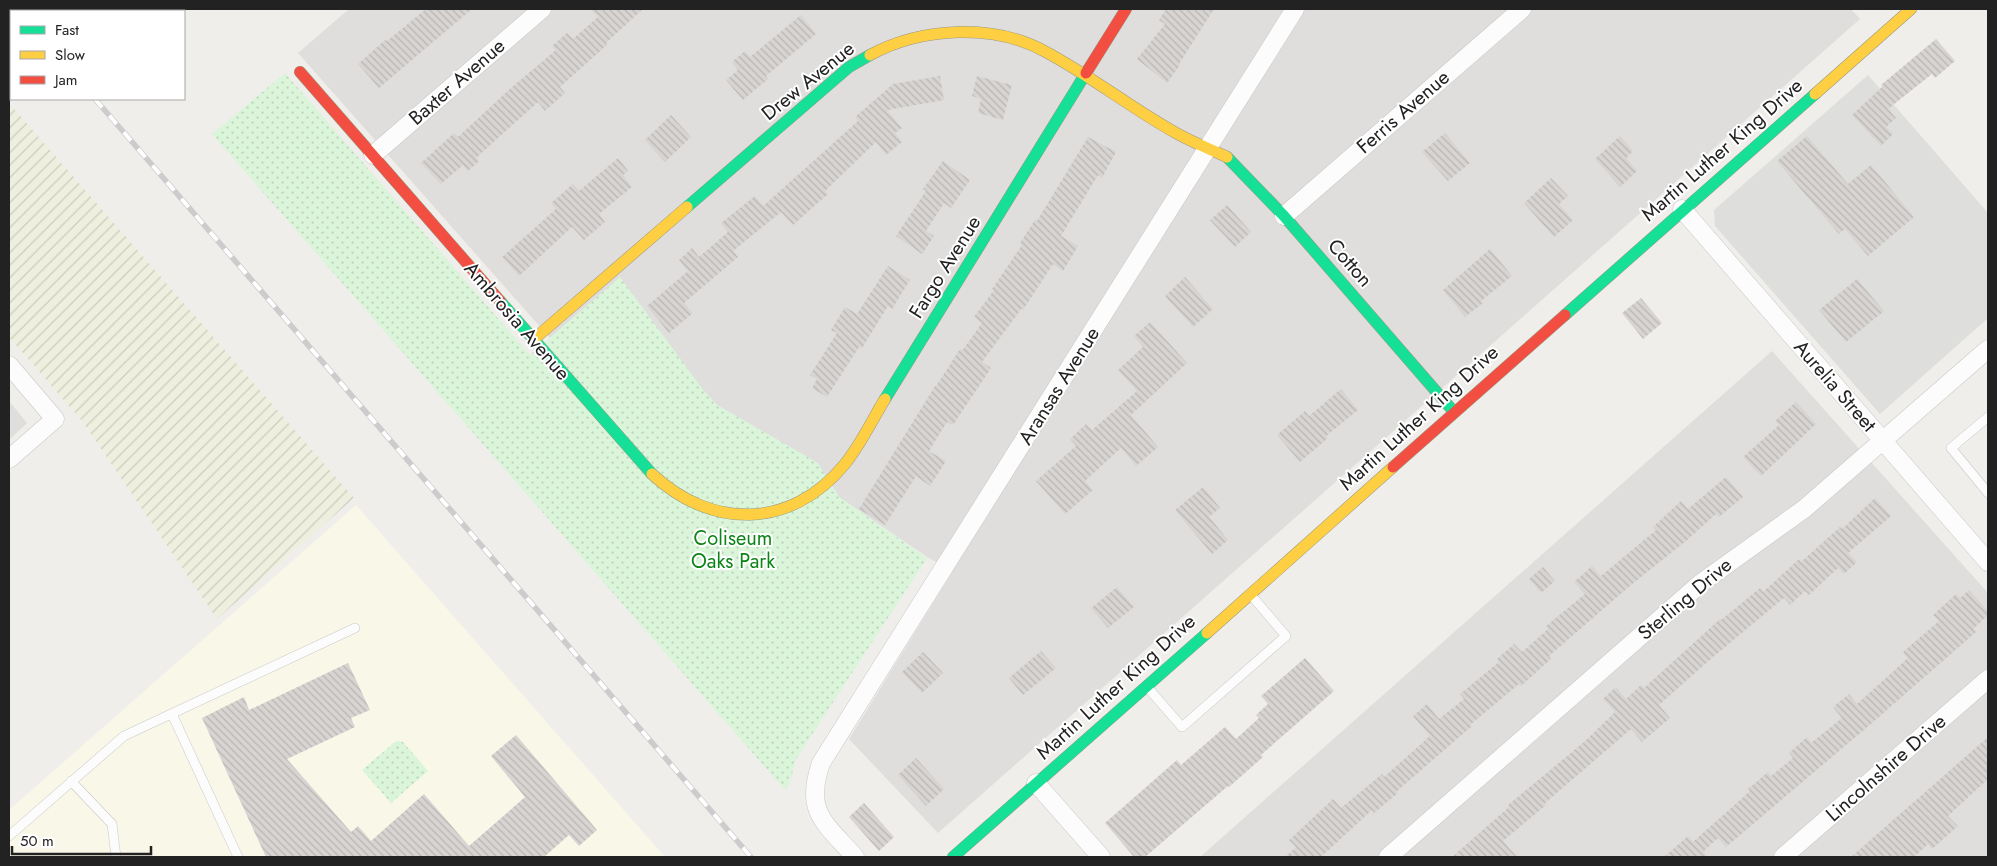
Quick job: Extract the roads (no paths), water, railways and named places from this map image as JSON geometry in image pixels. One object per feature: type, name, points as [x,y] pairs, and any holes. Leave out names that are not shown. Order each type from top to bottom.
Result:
[{"type":"street","name":"Baxter Avenue","points":[[373,156],[542,9]]},
{"type":"street","name":"Fargo Avenue","points":[[767,513],[787,508],[807,498],[829,482],[845,464],[1126,9]]},
{"type":"street","name":"Aransas Avenue","points":[[855,857],[817,812],[814,794],[815,779],[821,763],[1295,9]]},
{"type":"street","name":"Ferris Avenue","points":[[1284,216],[1522,9]]},
{"type":"street","name":"Martin Luther King Drive","points":[[953,857],[1911,9]]},
{"type":"street","name":"Drew Avenue","points":[[533,340],[849,67],[873,53],[905,40],[924,35],[959,32],[1006,37],[1045,51],[1085,74],[1176,133],[1192,142],[1209,148]]},
{"type":"street","name":"Ambrosia Avenue","points":[[300,72],[645,468],[663,485],[686,501],[714,511],[746,515],[767,513]]},
{"type":"street","name":"Cotton","points":[[1209,148],[1226,157],[1239,168],[1284,216],[1454,412]]},
{"type":"street","name":"Aurelia Street","points":[[1682,210],[1988,562]]},
{"type":"street","name":"Sterling Drive","points":[[1388,857],[1701,583],[1804,509],[1988,349]]},
{"type":"street","points":[[9,365],[56,419],[9,459]]},
{"type":"street","name":"Lincolnshire Drive","points":[[1784,857],[1988,679]]},
{"type":"street","points":[[1036,783],[1101,857]]},
{"type":"lane","points":[[1988,416],[1951,448],[1988,493]]},
{"type":"lane","points":[[1146,686],[1182,727],[1286,636],[1250,594]]},
{"type":"lane","points":[[9,836],[124,736],[355,628]]},
{"type":"lane","points":[[172,714],[238,857]]},
{"type":"lane","points":[[71,781],[112,824],[116,857]]},
{"type":"railway","points":[[96,100],[751,857]]},
{"type":"park label","name":"Coliseum Oaks Park","points":[[733,550]]}]
